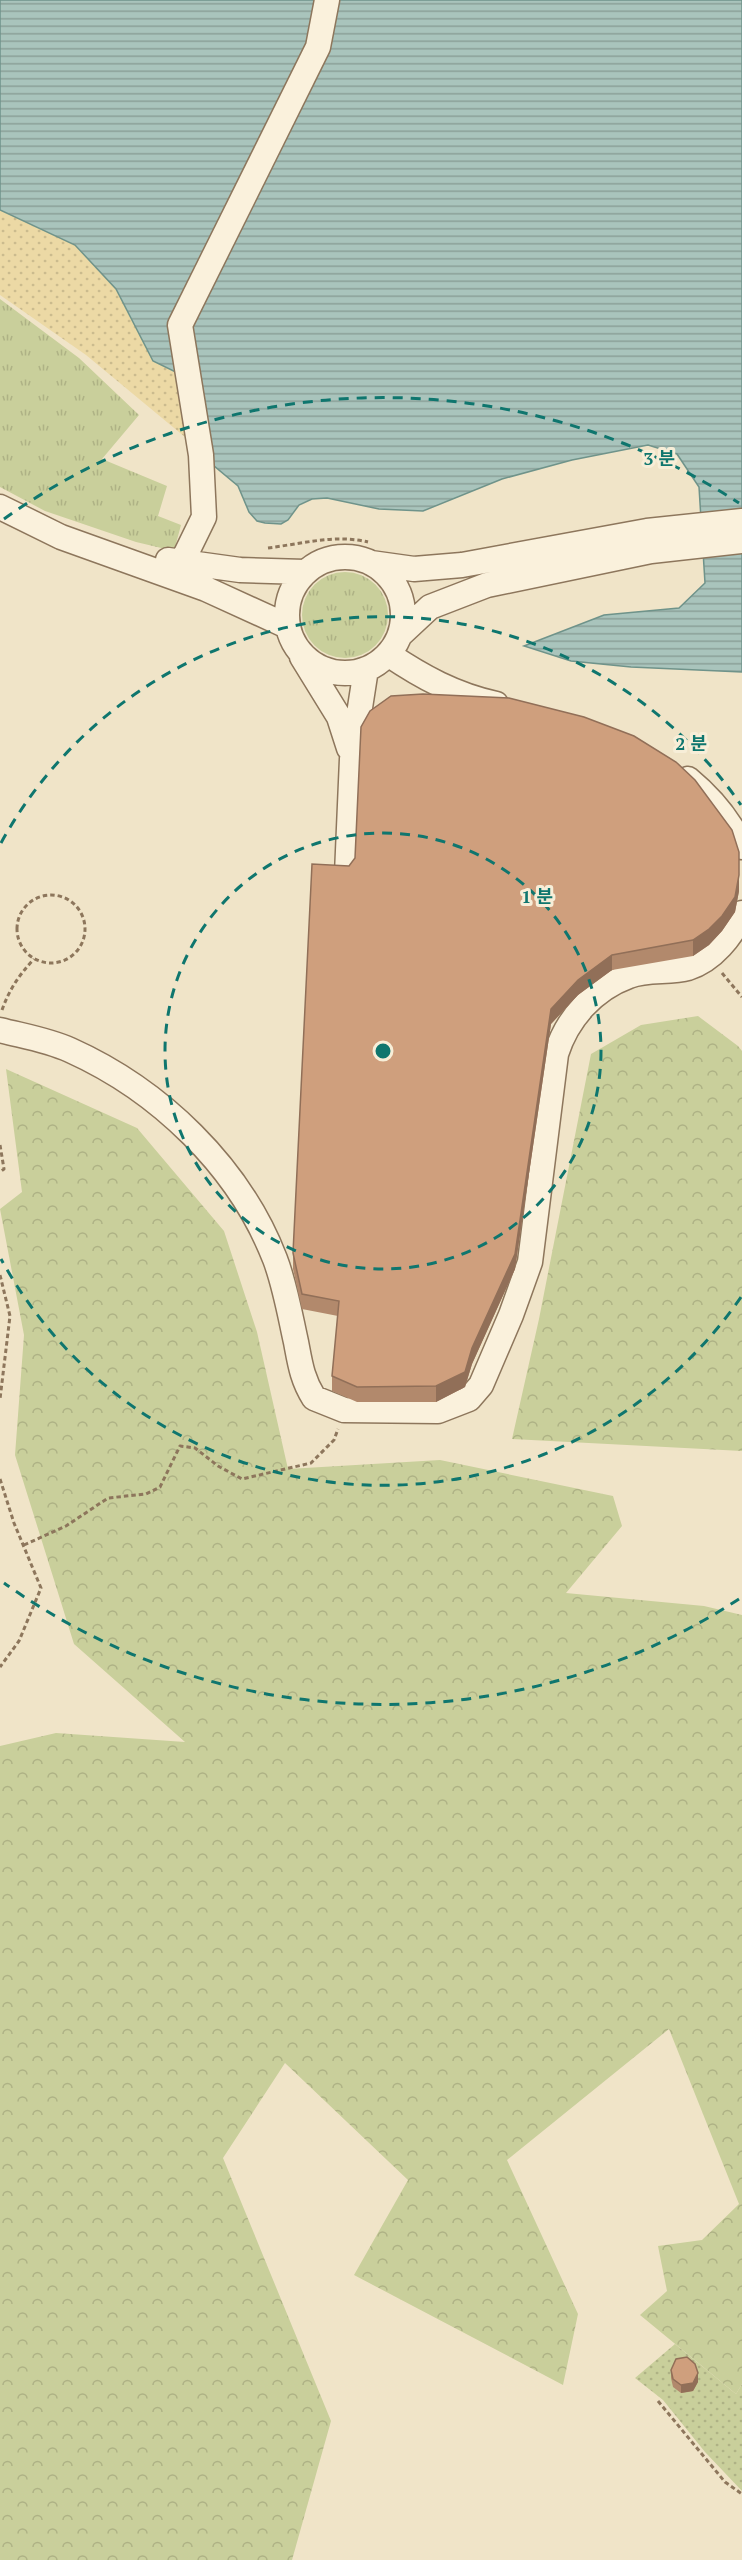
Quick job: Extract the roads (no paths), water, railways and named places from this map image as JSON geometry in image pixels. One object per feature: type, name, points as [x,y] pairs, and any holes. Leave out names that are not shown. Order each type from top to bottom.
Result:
[{"type":"street","points":[[182,562],[204,517],[201,455],[180,325],[318,47],[327,0]]},
{"type":"street","points":[[0,507],[50,532],[206,589],[287,626]]},
{"type":"street","points":[[299,652],[318,667],[334,672],[350,673],[366,669],[430,607],[487,585],[649,541],[742,521]]},
{"type":"street","points":[[352,759],[339,717],[299,652],[287,626],[287,603],[297,581],[316,564],[344,557],[374,554],[414,569],[649,541],[742,541]]},
{"type":"street","points":[[103,552],[240,570],[305,572]]},
{"type":"street","points":[[374,554],[399,594],[403,621],[394,644]]},
{"type":"street","points":[[394,644],[428,680],[469,698],[518,708]]},
{"type":"street","points":[[346,874],[352,759],[366,669]]},
{"type":"street","points":[[672,767],[708,797],[729,823],[742,847]]},
{"type":"street","points":[[1,1023],[68,1049],[111,1071],[159,1103],[201,1142],[234,1184],[264,1234],[275,1260],[296,1344],[300,1372],[314,1398],[344,1410],[438,1411],[469,1399],[481,1385],[511,1315],[530,1262],[547,1141],[556,1054],[568,1026],[590,1000],[623,978],[630,975],[688,968],[709,958],[734,928],[742,913]]},
{"type":"water","points":[[0,0],[742,0],[742,672],[631,667],[571,661],[524,646],[604,615],[679,608],[705,583],[699,487],[677,454],[648,445],[572,460],[502,479],[423,511],[379,509],[327,498],[312,499],[299,505],[288,520],[281,524],[257,521],[249,512],[238,486],[201,455],[184,376],[153,361],[116,289],[75,245],[0,210]]}]
